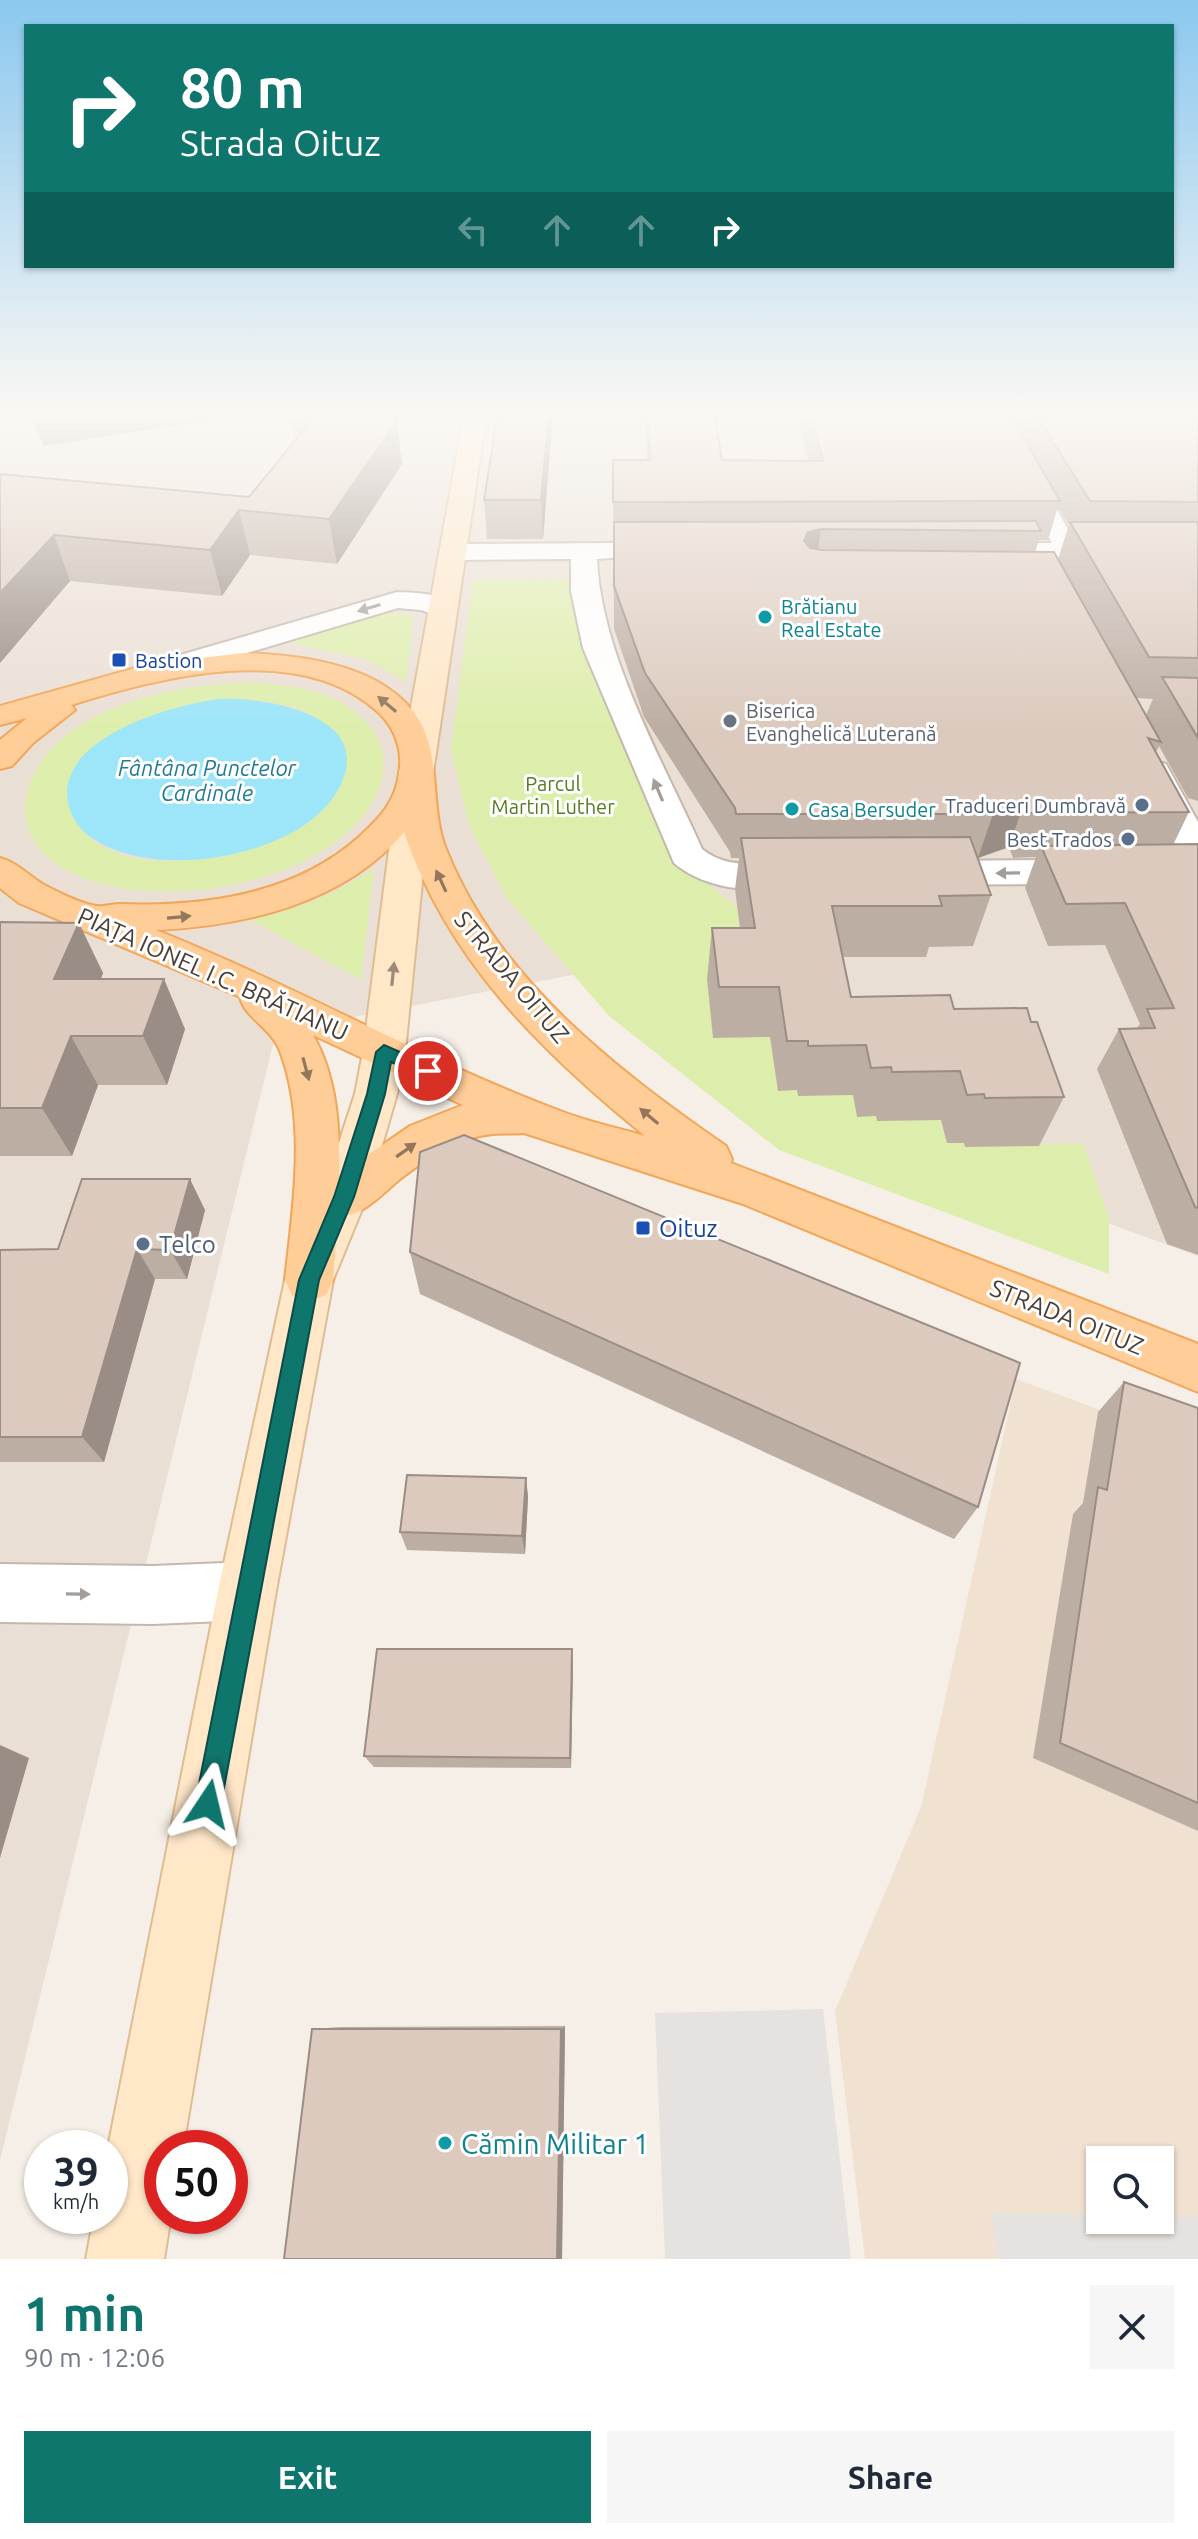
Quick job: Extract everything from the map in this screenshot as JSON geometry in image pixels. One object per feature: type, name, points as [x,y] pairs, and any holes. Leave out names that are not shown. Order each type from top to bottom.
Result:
[{"type":"main road","name":"PIAȚA IONEL I.C. BRĂTIANU","points":[[0,870],[20,888],[221,971],[384,1052],[416,773],[459,516]]},
{"type":"main road","name":"PIAȚA IONEL I.C. BRĂTIANU","points":[[0,716],[174,668],[225,662],[290,665],[334,675],[370,691],[398,714],[414,741],[416,773],[404,807],[375,842],[331,873],[274,898],[210,914],[166,918],[102,915],[20,888]]},
{"type":"main road","name":"PIAȚA IONEL I.C. BRĂTIANU","points":[[0,759],[22,736],[47,717],[75,701],[124,681]]},
{"type":"main road","name":"STRADA OITUZ","points":[[416,773],[417,805],[423,837],[445,891],[471,935],[538,1016],[582,1059],[655,1122],[759,1191]]},
{"type":"main road","points":[[125,2259],[247,1591],[309,1280],[317,1176],[308,1072],[294,1036],[276,1013],[221,971]]},
{"type":"main road","name":"STRADA OITUZ","points":[[384,1052],[553,1127],[674,1162],[759,1191],[1198,1368]]},
{"type":"main road","points":[[309,1280],[344,1197],[376,1094],[384,1052]]},
{"type":"main road","points":[[344,1197],[406,1150],[460,1121],[507,1115],[531,1118],[553,1127]]},
{"type":"street","points":[[1049,516],[1068,551]]},
{"type":"street","points":[[451,562],[559,572],[594,569],[646,551]]},
{"type":"street","points":[[956,551],[1198,551]]},
{"type":"street","points":[[1035,551],[1052,583]]},
{"type":"street","points":[[594,569],[585,591],[598,648],[684,850],[703,868],[728,875],[833,874]]},
{"type":"street","name":"PIAȚA IONEL I.C. BRĂTIANU","points":[[124,681],[397,600],[427,602],[443,610]]},
{"type":"street","points":[[1141,747],[1198,855]]},
{"type":"street","points":[[896,874],[1198,871]]},
{"type":"street","points":[[0,1593],[153,1595],[247,1591]]},
{"type":"shaded area","points":[[0,516],[1198,516],[1198,1256],[759,1096],[630,964],[276,1032],[0,2160]]},
{"type":"shaded area","points":[[1016,1379],[1198,1446],[1198,2259],[865,2259],[835,2011],[921,1807]]},
{"type":"shaded area","points":[[823,2009],[851,2259],[665,2259],[655,2013]]},
{"type":"shaded area","points":[[992,2213],[1086,2215],[1086,2234],[1174,2234],[1174,2218],[1198,2217],[1198,2259],[998,2259]]},
{"type":"green space","name":"Parcul Martin Luther","points":[[572,579],[690,870],[737,907],[748,979],[798,1095],[853,1095],[876,1116],[877,1121],[941,1120],[947,1143],[964,1143],[965,1147],[1083,1143],[1109,1219],[1109,1274],[779,1150],[609,1016],[507,898],[470,828],[451,751],[473,580]]},
{"type":"green space","points":[[372,612],[414,615],[406,681],[365,659],[277,640]]},
{"type":"green space","points":[[226,683],[266,683],[323,694],[357,714],[374,732],[382,751],[383,771],[378,792],[350,830],[306,860],[258,879],[181,891],[130,889],[103,884],[64,869],[43,852],[28,827],[26,802],[32,778],[49,752],[99,715],[129,702],[162,693]],"holes":[[[219,699],[255,700],[292,707],[323,723],[335,736],[345,765],[344,776],[333,797],[310,818],[278,836],[241,850],[200,859],[160,861],[124,855],[93,841],[73,816],[68,796],[73,775],[90,750],[108,735],[127,727]]]},
{"type":"green space","points":[[374,868],[361,980],[251,920],[315,900]]},
{"type":"water","name":"Fântâna Punctelor Cardinale","points":[[219,699],[287,707],[311,715],[330,727],[343,743],[347,763],[339,788],[323,810],[300,828],[273,842],[212,858],[151,859],[125,853],[100,843],[79,826],[70,810],[68,785],[77,764],[94,746],[118,730],[145,718]]},
{"type":"building","points":[[0,516],[234,516],[210,550],[54,535],[0,593]]},
{"type":"building","points":[[1036,521],[1041,531],[821,529],[808,532],[804,541],[810,548],[821,550],[1054,552],[1161,742],[1148,738],[1189,812],[1029,813],[1024,803],[993,814],[736,814],[735,808],[645,673],[614,586],[614,522]]},
{"type":"building","points":[[1070,522],[1198,522],[1198,658],[1149,657]]},
{"type":"building","points":[[1162,677],[1198,678],[1198,738]]},
{"type":"building","points":[[970,837],[991,895],[939,896],[942,906],[832,906],[851,997],[950,995],[954,1009],[1027,1008],[1031,1022],[1037,1022],[1064,1097],[985,1098],[984,1094],[967,1095],[960,1071],[892,1072],[891,1067],[871,1068],[866,1045],[808,1046],[808,1041],[787,1041],[779,987],[719,987],[712,928],[755,928],[741,838]]},
{"type":"building","points":[[1198,844],[1198,1208],[1119,1029],[1155,1028],[1147,1009],[1174,1008],[1125,903],[1066,904],[1041,846]]},
{"type":"building","points":[[0,922],[79,923],[54,979],[164,979],[143,1036],[71,1036],[42,1108],[0,1108]]},
{"type":"building","points":[[464,1135],[1020,1363],[978,1507],[410,1252],[420,1152]]},
{"type":"building","points":[[82,1179],[190,1179],[170,1250],[137,1249],[82,1437],[0,1437],[0,1250],[58,1249]]},
{"type":"building","points":[[1124,1382],[1198,1408],[1198,1803],[1060,1743],[1098,1487],[1107,1490]]},
{"type":"building","points":[[407,1475],[526,1478],[522,1536],[400,1532]]},
{"type":"building","points":[[377,1649],[572,1649],[570,1758],[364,1756]]},
{"type":"building","name":"Cămin Militar 1","points":[[312,2029],[561,2029],[557,2259],[284,2259]]},
{"type":"place","name":"Brătianu Real Estate","points":[[765,617]]},
{"type":"place","name":"Bastion","points":[[119,660]]},
{"type":"place","name":"Biserica Evanghelică Luterană","points":[[730,721]]},
{"type":"place","name":"Traduceri Dumbravă","points":[[1142,805]]},
{"type":"place","name":"Casa Bersuder","points":[[792,809]]},
{"type":"place","name":"Best Trados","points":[[1128,839]]},
{"type":"place","name":"Oituz","points":[[643,1228]]},
{"type":"place","name":"Telco","points":[[143,1244]]},
{"type":"place","name":"Cămin Militar 1","points":[[445,2143]]},
{"type":"route","points":[[208,1804],[309,1280],[344,1197],[376,1094],[384,1052],[428,1071]]}]
